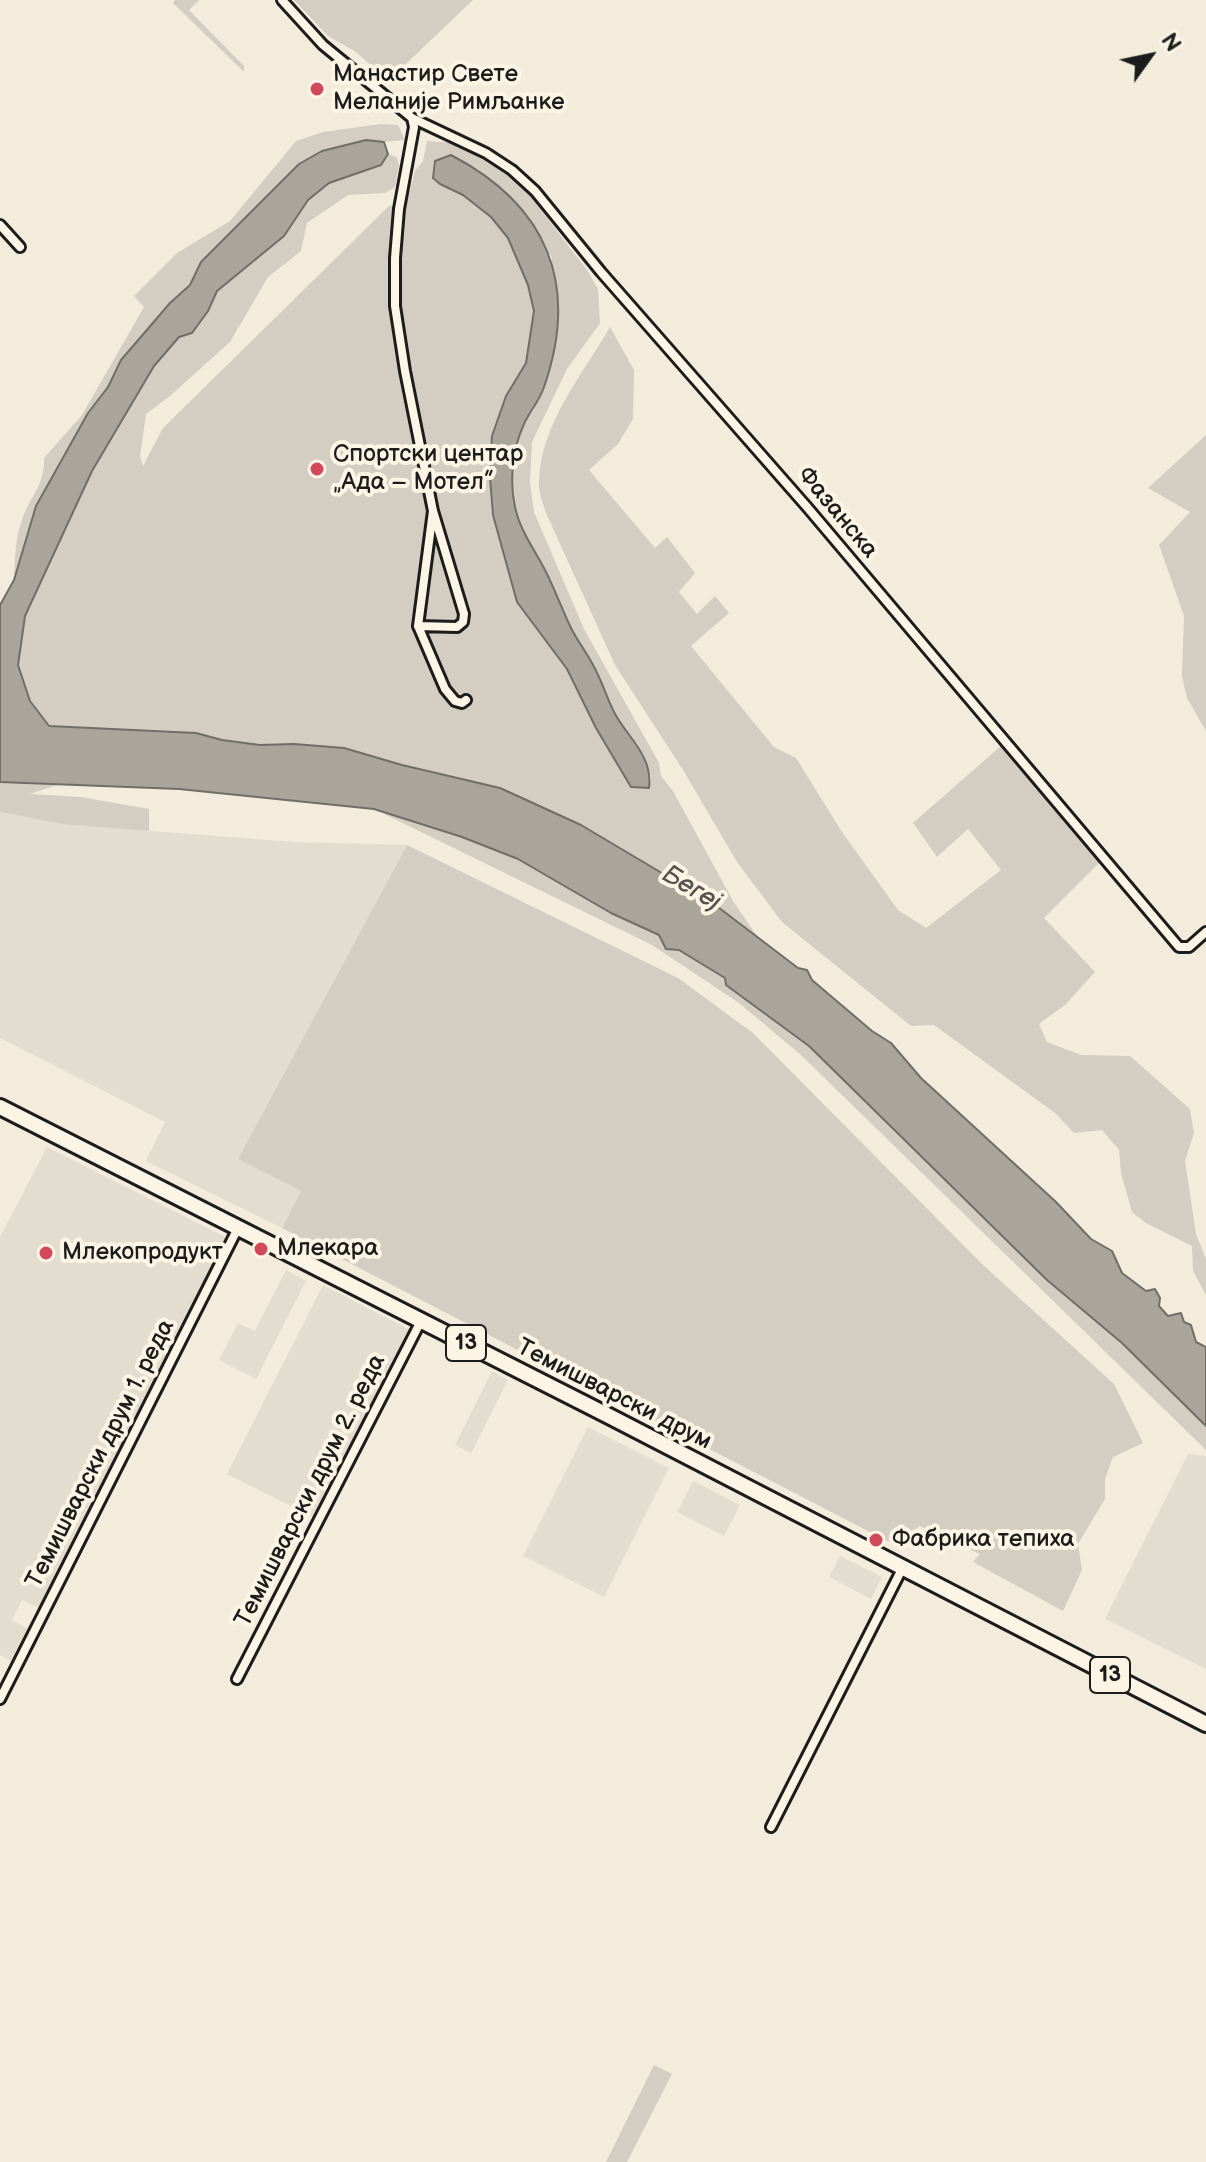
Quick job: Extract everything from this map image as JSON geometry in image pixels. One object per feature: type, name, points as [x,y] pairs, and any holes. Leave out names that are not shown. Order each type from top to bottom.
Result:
[{"type":"main road","name":"Темишварски друм","points":[[0,1107],[1206,1724]]},
{"type":"street","points":[[282,0],[323,45],[412,118],[414,127],[399,209],[395,306],[433,511],[465,618],[457,627],[418,626]]},
{"type":"street","name":"Фазанска","points":[[412,118],[486,153],[512,170],[535,191],[1179,947],[1189,947],[1206,932]]},
{"type":"street","points":[[0,225],[20,247]]},
{"type":"street","points":[[433,511],[418,626],[445,689],[455,701],[462,703],[466,700]]},
{"type":"street","name":"Темишварски друм 1. реда","points":[[0,1699],[238,1228]]},
{"type":"street","name":"Темишварски друм 2. реда","points":[[237,1679],[421,1321]]},
{"type":"street","points":[[771,1827],[902,1569]]},
{"type":"shaded area","points":[[175,0],[199,0],[189,10],[244,66],[244,72],[173,3]]},
{"type":"shaded area","points":[[294,0],[473,0],[388,81],[356,52],[328,36]]},
{"type":"shaded area","points":[[381,124],[398,125],[405,140],[366,140],[322,151],[201,262],[190,285],[121,360],[36,506],[14,580],[19,530],[42,477],[44,458],[82,415],[144,307],[134,296],[177,253],[230,221],[296,141],[323,132]]},
{"type":"shaded area","points":[[366,140],[384,142],[388,154],[381,165],[329,183],[308,200],[284,236],[217,291],[208,311],[192,333],[179,337],[154,366],[92,471],[25,616],[18,665],[30,701],[49,726],[196,733],[260,745],[344,748],[500,788],[581,825],[714,904],[798,968],[807,970],[812,980],[872,1031],[891,1043],[921,1078],[1056,1202],[1091,1239],[1112,1251],[1122,1273],[1146,1291],[1155,1289],[1160,1298],[1159,1306],[1168,1316],[1181,1313],[1184,1322],[1191,1325],[1196,1342],[1206,1347],[1206,1426],[1122,1343],[1047,1280],[809,1046],[726,985],[725,978],[679,950],[666,949],[659,935],[611,913],[518,859],[462,837],[374,809],[179,789],[0,782],[0,605],[14,580],[36,506],[88,413],[108,387],[121,360],[170,303],[190,285],[201,262],[299,164],[322,151]]},
{"type":"shaded area","points":[[427,141],[457,143],[521,184],[598,289],[600,323],[567,369],[532,442],[530,482],[534,512],[584,629],[659,763],[661,776],[673,791],[733,901],[757,936],[714,904],[581,825],[500,788],[344,748],[260,745],[196,733],[49,726],[30,701],[18,665],[25,616],[92,471],[154,366],[179,337],[208,311],[217,291],[284,236],[308,200],[329,183],[381,165],[388,154],[397,157],[399,166],[395,187],[385,193],[348,195],[307,223],[301,251],[268,277],[230,342],[146,414],[140,457],[143,466],[163,428],[389,206],[407,202],[415,171],[423,161]],"holes":[[[451,155],[479,170],[529,217],[552,258],[534,410],[524,421],[512,472],[515,507],[528,542],[545,569],[615,714],[644,755],[651,776],[649,788],[643,789],[596,728],[567,669],[517,602],[493,515],[490,477],[492,436],[506,396],[526,363],[534,310],[528,285],[508,238],[491,217],[463,195],[440,184]]]},
{"type":"shaded area","points":[[451,155],[484,175],[511,198],[532,223],[547,251],[556,282],[558,314],[554,350],[542,392],[517,443],[512,475],[513,497],[524,532],[571,628],[595,669],[615,714],[644,757],[649,788],[631,787],[596,728],[567,669],[517,602],[493,515],[490,477],[492,436],[506,396],[526,363],[534,311],[528,285],[508,238],[491,217],[463,195],[433,178],[435,161]]},
{"type":"shaded area","points":[[610,327],[634,370],[633,419],[618,444],[589,470],[655,548],[667,537],[695,573],[679,592],[697,614],[715,596],[729,613],[691,646],[774,747],[796,758],[842,832],[898,910],[926,928],[1001,870],[968,829],[937,857],[913,823],[1003,744],[1100,862],[1044,918],[1095,972],[1065,1005],[1039,1024],[1047,1042],[1081,1055],[1130,1056],[1190,1109],[1194,1133],[1185,1161],[1196,1234],[1206,1259],[1206,1295],[1193,1271],[1192,1246],[1146,1223],[1132,1212],[1121,1173],[1119,1150],[1102,1130],[1074,1133],[1055,1113],[934,1025],[911,1026],[782,922],[737,862],[683,770],[615,665],[546,513],[539,486],[541,461],[555,421],[575,382]]},
{"type":"shaded area","points":[[1206,435],[1206,731],[1187,698],[1182,676],[1184,616],[1159,545],[1190,512],[1148,488]]},
{"type":"shaded area","points":[[0,782],[63,783],[30,794],[81,797],[149,809],[149,831],[61,824],[0,812]]},
{"type":"shaded area","points":[[374,809],[462,837],[518,859],[611,913],[659,935],[726,978],[726,985],[809,1046],[1169,1388],[1206,1426],[1206,1450],[801,1055],[739,1003],[652,945]]},
{"type":"shaded area","points":[[0,812],[61,824],[294,842],[407,845],[238,1159],[301,1191],[282,1228],[146,1161],[165,1122],[0,1038]]},
{"type":"shaded area","points":[[407,845],[678,978],[753,1033],[983,1265],[1114,1384],[1143,1443],[1113,1457],[1105,1479],[1105,1499],[1078,1544],[1082,1570],[1063,1611],[973,1562],[980,1554],[920,1526],[895,1545],[282,1228],[301,1191],[238,1159]]},
{"type":"shaded area","points":[[47,1147],[229,1239],[42,1609],[22,1600],[12,1620],[30,1630],[13,1662],[0,1655],[0,1237]]},
{"type":"shaded area","points":[[286,1270],[306,1281],[256,1379],[219,1360],[238,1323],[255,1331]]},
{"type":"shaded area","points":[[323,1285],[410,1330],[315,1518],[227,1474]]},
{"type":"shaded area","points":[[492,1371],[508,1380],[471,1453],[455,1445]]},
{"type":"shaded area","points":[[588,1427],[669,1468],[604,1597],[523,1556]]},
{"type":"shaded area","points":[[1188,1454],[1206,1456],[1206,1669],[1105,1619]]},
{"type":"shaded area","points":[[693,1481],[740,1505],[724,1536],[677,1512]]},
{"type":"shaded area","points":[[840,1556],[882,1577],[871,1599],[829,1577]]},
{"type":"shaded area","points":[[654,2065],[672,2074],[627,2162],[606,2162]]},
{"type":"place","name":"Манастир Свете Меланије Римљанке","points":[[317,89]]},
{"type":"place","name":"Спортски центар „Ада – Мотел”","points":[[317,469]]},
{"type":"place","name":"Млекара","points":[[261,1249]]},
{"type":"place","name":"Млекопродукт","points":[[46,1253]]},
{"type":"place","name":"Фабрика тепиха","points":[[876,1540]]},
{"type":"water label","name":"Бегеј","points":[[691,889]]}]
